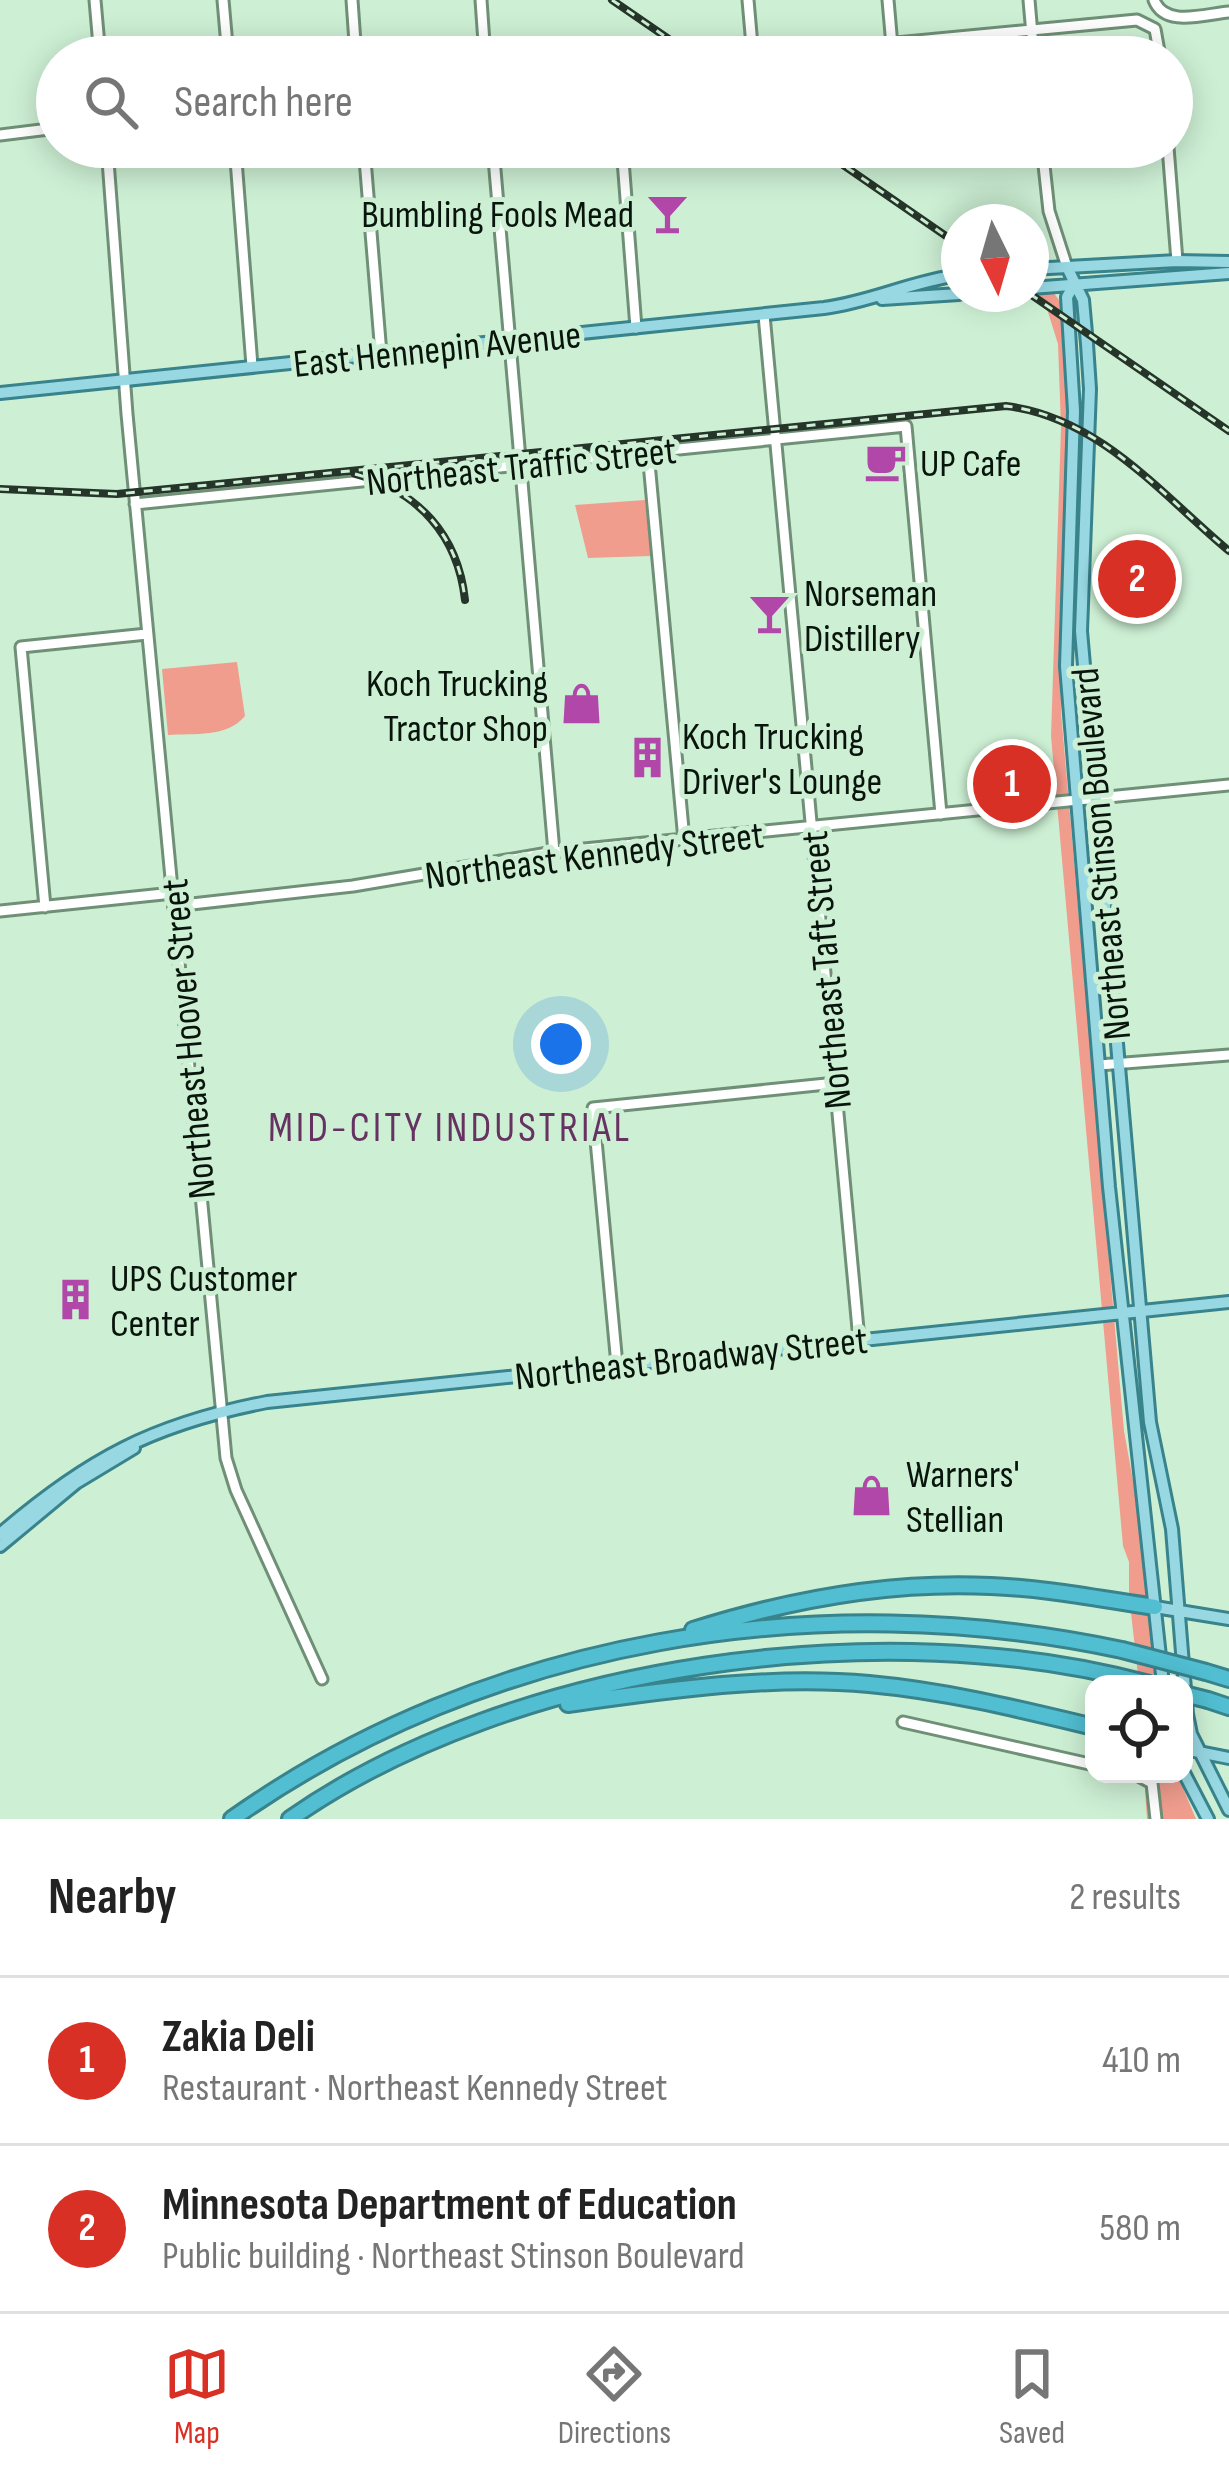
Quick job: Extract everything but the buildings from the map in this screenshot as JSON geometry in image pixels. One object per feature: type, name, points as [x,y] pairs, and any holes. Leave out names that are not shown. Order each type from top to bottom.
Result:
[{"type":"highway","points":[[232,1819],[297,1774],[392,1725],[528,1673],[745,1614],[900,1588],[989,1586],[1155,1607]]},
{"type":"highway","points":[[654,1642],[821,1623],[886,1622],[1010,1630],[1122,1650],[1229,1678]]},
{"type":"highway","points":[[291,1819],[408,1753],[510,1715],[679,1670],[834,1652],[1012,1659],[1103,1675]]},
{"type":"highway","points":[[510,1715],[689,1688],[750,1683],[866,1684],[977,1698],[1085,1725]]},
{"type":"highway","points":[[1193,1696],[1229,1706]]},
{"type":"main road","points":[[1049,268],[1229,262]]},
{"type":"main road","points":[[1067,267],[1074,285]]},
{"type":"main road","points":[[1049,287],[1229,273]]},
{"type":"main road","name":"East Hennepin Avenue","points":[[873,299],[909,284],[941,278]]},
{"type":"main road","name":"Northeast Stinson Boulevard","points":[[1162,1675],[1122,1312],[1065,641],[1074,411],[1067,297],[1074,285],[1083,300],[1090,389],[1082,631],[1150,1422],[1172,1529],[1187,1714],[1199,1752],[1228,1808]]},
{"type":"main road","name":"East Hennepin Avenue","points":[[0,393],[941,295]]},
{"type":"main road","name":"Northeast Broadway Street","points":[[0,1534],[92,1463],[157,1433],[222,1411],[298,1398],[1229,1302]]},
{"type":"main road","name":"Northeast Broadway Street","points":[[0,1546],[76,1483],[157,1433]]},
{"type":"main road","points":[[1155,1607],[1229,1619]]},
{"type":"main road","points":[[1193,1750],[1229,1758]]},
{"type":"main road","points":[[1228,1808],[1225,1788],[1229,1778]]},
{"type":"main road","points":[[1189,1783],[1208,1819]]},
{"type":"street","points":[[95,0],[98,36]]},
{"type":"street","points":[[223,0],[226,36]]},
{"type":"street","points":[[352,0],[355,36]]},
{"type":"street","points":[[481,0],[484,36]]},
{"type":"street","points":[[748,0],[750,36]]},
{"type":"street","points":[[887,0],[890,36]]},
{"type":"street","points":[[1029,0],[1032,36]]},
{"type":"street","points":[[1154,0],[1160,12],[1171,17],[1229,12]]},
{"type":"street","points":[[966,36],[1137,20],[1150,25],[1157,36]]},
{"type":"street","points":[[0,134],[36,130]]},
{"type":"street","name":"Northeast Hoover Street","points":[[109,168],[147,634],[230,1476],[322,1678]]},
{"type":"street","points":[[237,168],[252,366]]},
{"type":"street","points":[[366,168],[381,354]]},
{"type":"street","points":[[495,168],[554,852]]},
{"type":"street","points":[[624,168],[636,328]]},
{"type":"street","points":[[1044,168],[1049,211],[1067,267]]},
{"type":"street","points":[[1170,168],[1177,261]]},
{"type":"street","name":"Northeast Taft Street","points":[[764,315],[859,1340]]},
{"type":"street","name":"Northeast Traffic Street","points":[[135,504],[906,426],[941,814]]},
{"type":"street","points":[[648,452],[684,840]]},
{"type":"street","points":[[45,907],[21,646],[147,634]]},
{"type":"street","name":"Northeast Kennedy Street","points":[[0,911],[334,889],[554,852],[1229,785]]},
{"type":"street","points":[[1099,1064],[1229,1055]]},
{"type":"street","points":[[617,1365],[593,1108],[836,1083]]},
{"type":"street","points":[[903,1722],[1085,1763]]},
{"type":"street","points":[[1152,1783],[1156,1819]]},
{"type":"shaded area","points":[[1049,292],[1062,304],[1069,402],[1061,712],[1124,1431],[1142,1530],[1156,1675],[1138,1675],[1129,1562],[1123,1546],[1051,736],[1061,427],[1058,344],[1048,312]]},
{"type":"shaded area","points":[[645,500],[651,556],[588,558],[575,505]]},
{"type":"shaded area","points":[[237,662],[245,716],[220,731],[168,735],[162,669]]},
{"type":"shaded area","points":[[1145,1783],[1181,1783],[1196,1819],[1147,1819]]},
{"type":"railway","points":[[612,0],[664,36]]},
{"type":"railway","points":[[847,168],[941,233]]},
{"type":"railway","points":[[1049,307],[1229,431]]},
{"type":"railway","points":[[0,489],[117,494],[1006,406],[1071,425],[1099,442],[1229,551]]},
{"type":"railway","points":[[355,474],[398,492],[431,519],[454,555],[465,600]]},
{"type":"place","name":"Bumbling Fools Mead","points":[[668,213]]},
{"type":"place","name":"UP Cafe","points":[[886,462]]},
{"type":"place","name":"Minnesota Department of Education","points":[[1137,579]]},
{"type":"place","name":"Norseman Distillery","points":[[770,614]]},
{"type":"place","name":"Koch Trucking Tractor Shop","points":[[582,704]]},
{"type":"place","name":"Koch Trucking Driver's Lounge","points":[[648,757]]},
{"type":"place","name":"Zakia Deli","points":[[1012,784]]},
{"type":"place","name":"UPS Customer Center","points":[[76,1299]]},
{"type":"place","name":"Warners' Stellian","points":[[872,1495]]},
{"type":"district","name":"MID-CITY INDUSTRIAL","points":[[450,1126]]}]
